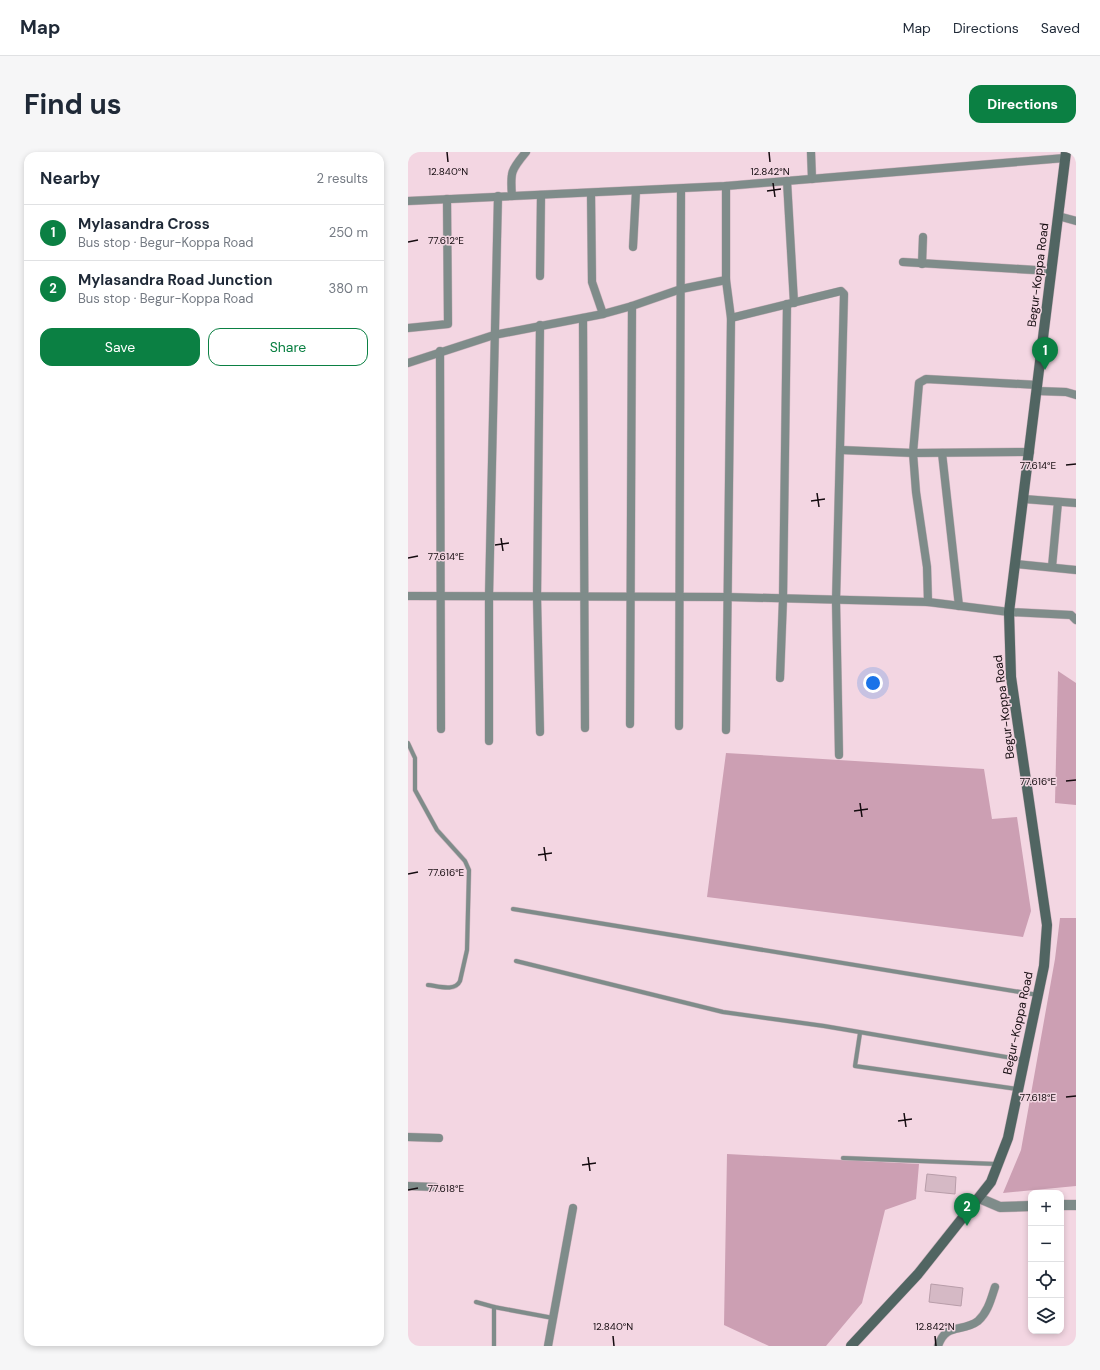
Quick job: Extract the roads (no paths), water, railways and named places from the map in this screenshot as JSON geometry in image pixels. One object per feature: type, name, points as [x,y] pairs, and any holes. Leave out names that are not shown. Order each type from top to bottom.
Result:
[{"type":"main road","name":"Begur-Koppa Road","points":[[850,1346],[918,1274],[980,1198],[991,1182],[1008,1138],[1044,966],[1047,925],[1011,677],[1009,612],[1066,155]]},
{"type":"street","points":[[512,196],[510,180],[513,167],[526,152]]},
{"type":"street","points":[[811,152],[812,179]]},
{"type":"street","points":[[408,201],[726,186],[1066,155]]},
{"type":"street","points":[[780,678],[790,303],[787,181]]},
{"type":"street","points":[[726,186],[726,280],[731,318],[726,730]]},
{"type":"street","points":[[680,726],[681,188]]},
{"type":"street","points":[[633,247],[636,191]]},
{"type":"street","points":[[591,193],[592,282],[603,314]]},
{"type":"street","points":[[540,276],[541,195]]},
{"type":"street","points":[[489,742],[489,596],[498,196]]},
{"type":"street","points":[[408,328],[448,324],[447,199]]},
{"type":"street","points":[[1058,216],[1076,221]]},
{"type":"street","points":[[922,264],[923,237]]},
{"type":"street","points":[[903,262],[1051,271]]},
{"type":"street","points":[[408,363],[440,351],[494,335],[603,314],[632,306],[681,289],[726,280]]},
{"type":"street","points":[[731,318],[841,291],[844,294],[836,601],[838,754]]},
{"type":"street","points":[[630,724],[632,597],[632,306]]},
{"type":"street","points":[[583,318],[585,728]]},
{"type":"street","points":[[540,325],[537,597],[540,732]]},
{"type":"street","points":[[440,351],[442,729]]},
{"type":"street","points":[[928,602],[927,567],[916,492],[913,453],[918,386],[922,380],[1038,388],[1076,395]]},
{"type":"street","points":[[841,450],[913,453],[1030,452]]},
{"type":"street","points":[[942,453],[959,606]]},
{"type":"street","points":[[1024,499],[1076,503]]},
{"type":"street","points":[[1052,567],[1058,502]]},
{"type":"street","points":[[1015,564],[1076,570]]},
{"type":"street","points":[[408,596],[442,594],[537,597],[728,597],[836,601],[928,602],[1009,612],[1071,615],[1076,620]]},
{"type":"street","points":[[408,1137],[439,1138]]},
{"type":"street","points":[[408,1186],[435,1187]]},
{"type":"street","points":[[980,1198],[1000,1207],[1028,1206]]},
{"type":"street","points":[[1064,1205],[1076,1205]]},
{"type":"street","points":[[548,1346],[573,1208]]},
{"type":"street","points":[[938,1346],[941,1338],[949,1330],[965,1327],[978,1321],[986,1311],[995,1287]]},
{"type":"lane","points":[[408,743],[415,758],[414,790],[437,830],[466,861],[469,870],[467,950],[460,981],[458,985],[453,987],[428,985]]},
{"type":"lane","points":[[513,909],[1038,995]]},
{"type":"lane","points":[[516,961],[723,1012],[1024,1060]]},
{"type":"lane","points":[[860,1033],[855,1066],[1018,1089]]},
{"type":"lane","points":[[843,1158],[999,1164]]},
{"type":"lane","points":[[476,1302],[553,1319]]},
{"type":"lane","points":[[494,1307],[494,1346]]},
{"type":"place","name":"Mylasandra Cross","points":[[1045,370]]},
{"type":"place","name":"Mylasandra Road Junction","points":[[967,1226]]}]
